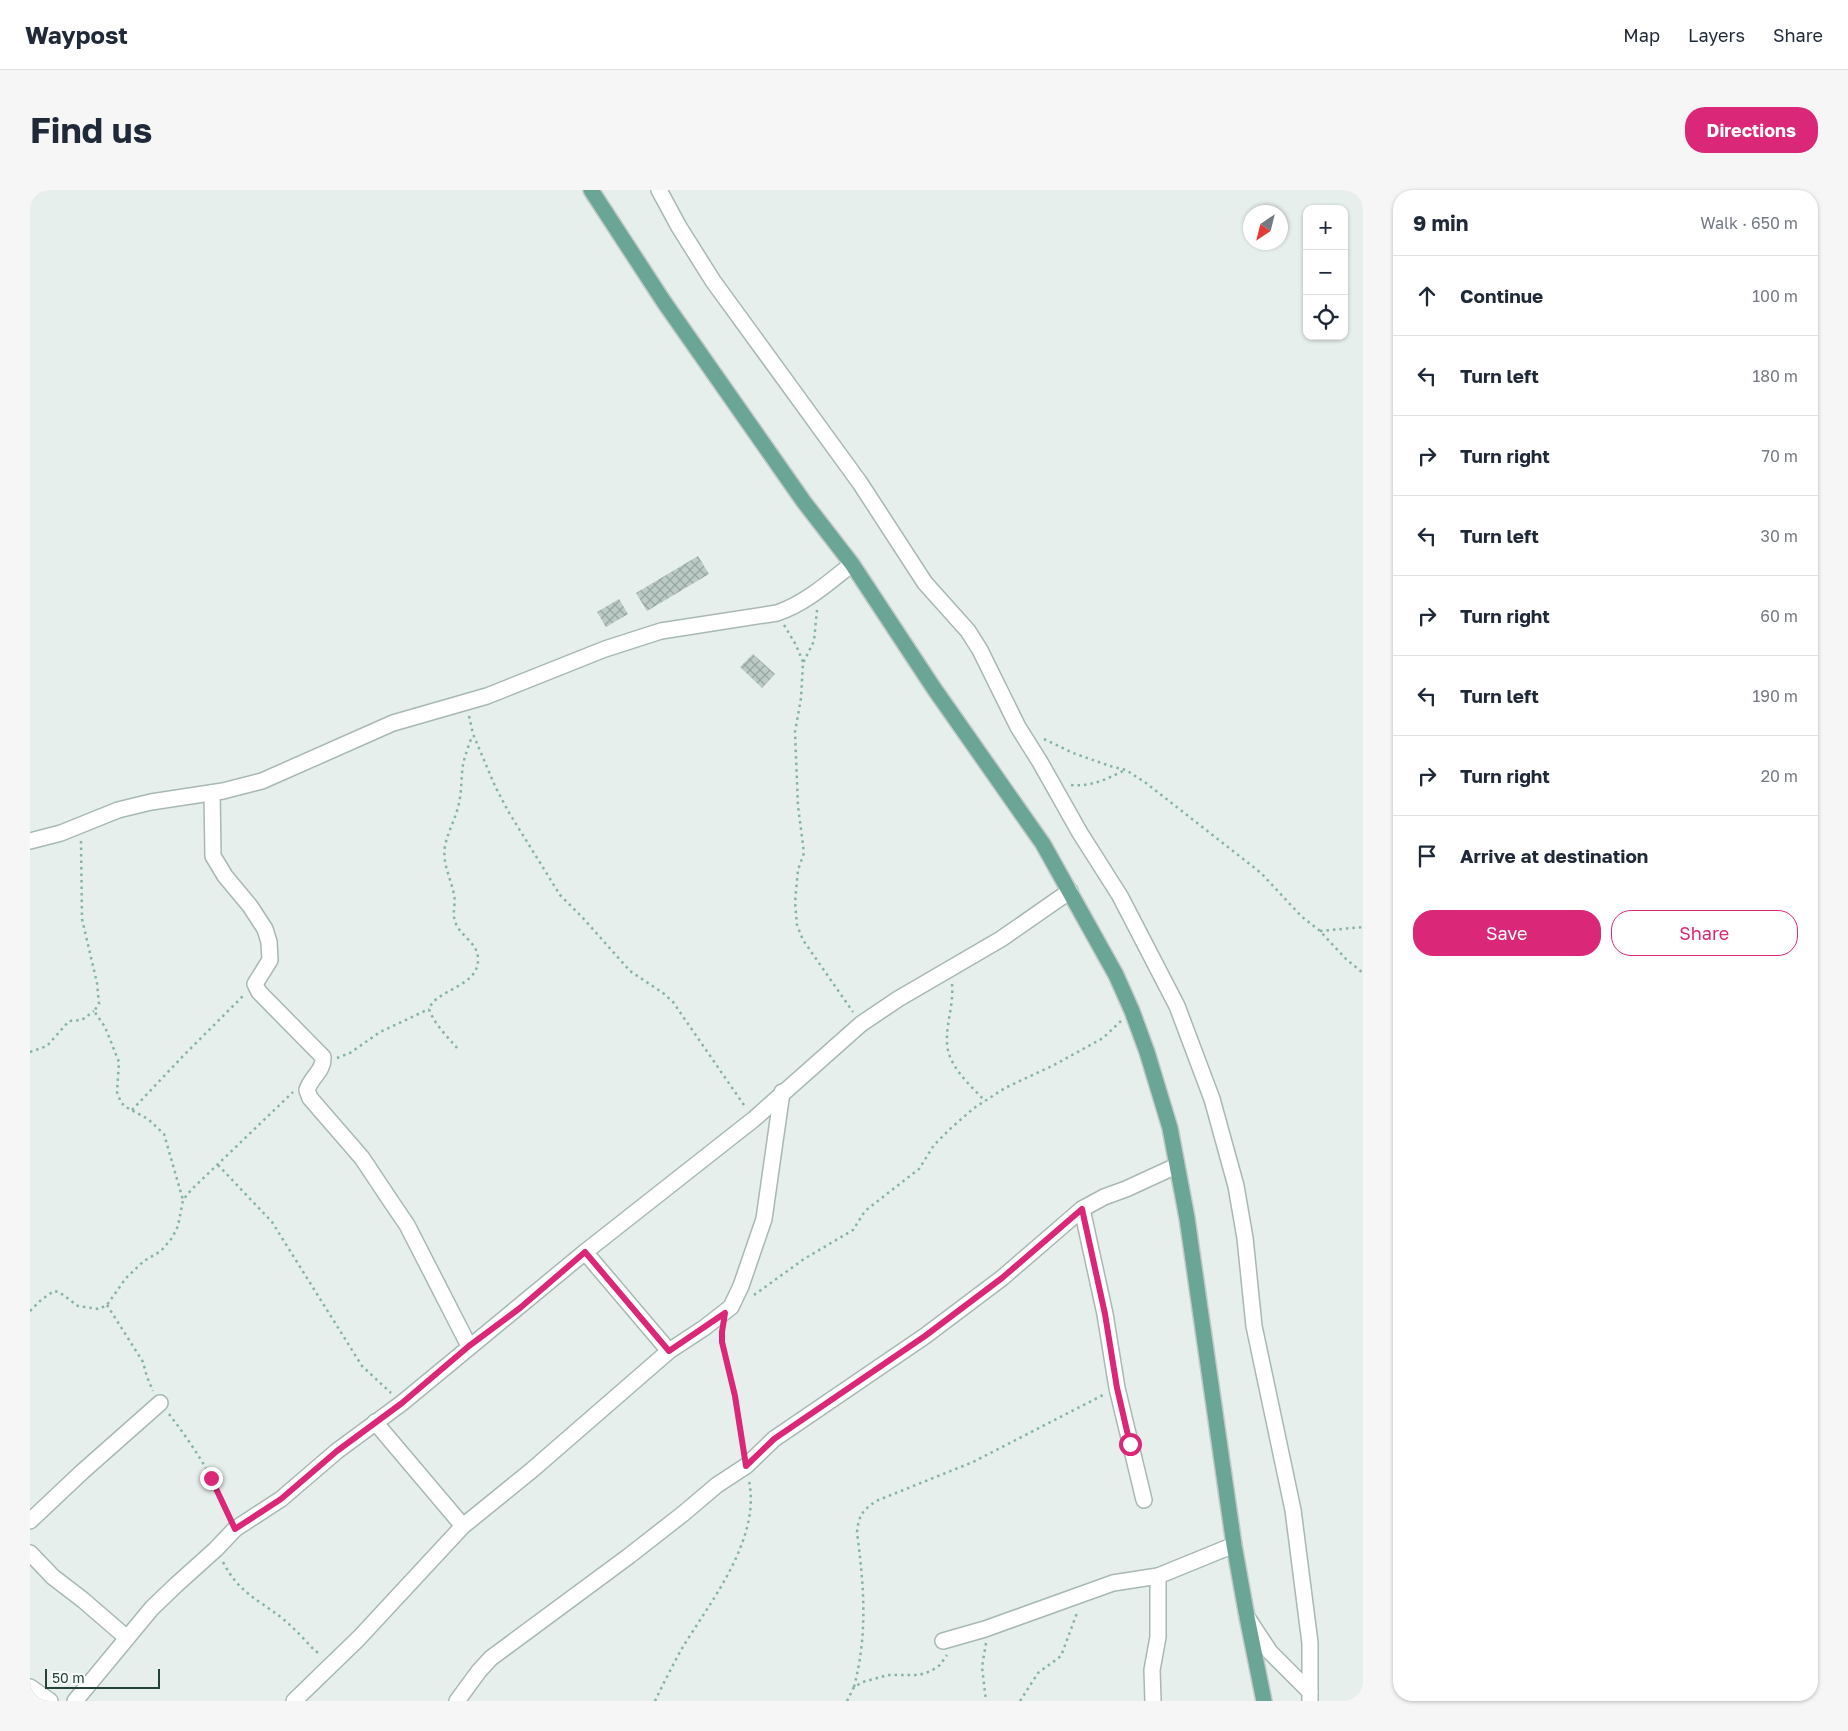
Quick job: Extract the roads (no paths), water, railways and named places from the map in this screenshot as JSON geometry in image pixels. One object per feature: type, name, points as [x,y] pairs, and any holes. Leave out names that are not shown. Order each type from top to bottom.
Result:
[{"type":"main road","points":[[591,190],[670,310],[804,502],[852,564],[933,687],[1043,844],[1116,975],[1147,1052],[1170,1128],[1187,1218],[1234,1545],[1264,1701]]},
{"type":"street","points":[[659,190],[679,227],[713,281],[860,483],[925,583],[968,631],[980,650],[1018,727],[1120,896],[1177,1006],[1214,1107],[1236,1186],[1245,1238],[1254,1326],[1293,1510],[1310,1643],[1310,1697]]},
{"type":"street","points":[[30,840],[61,833],[118,810],[151,802],[212,793],[262,781],[393,723],[487,696],[605,649],[661,631],[777,613],[792,608],[816,593],[852,564]]},
{"type":"street","points":[[212,793],[213,856],[225,876],[250,906],[264,929],[269,942],[270,960],[255,984],[258,992],[323,1057],[324,1064],[307,1090],[310,1098],[318,1110],[362,1158],[407,1225],[469,1346]]},
{"type":"street","points":[[75,1701],[127,1638],[176,1585],[216,1550],[235,1529],[281,1499],[337,1451],[402,1403],[469,1346],[520,1308],[585,1252],[754,1119],[782,1092],[861,1024],[1001,939],[1070,891]]},
{"type":"street","points":[[294,1701],[382,1614],[463,1526],[532,1470],[669,1351],[725,1313],[736,1298],[764,1219],[782,1092]]},
{"type":"street","points":[[457,1701],[491,1658],[630,1556],[717,1485],[746,1466],[774,1439],[925,1336],[1002,1278],[1082,1209],[1104,1197],[1176,1166]]},
{"type":"street","points":[[1082,1209],[1105,1314],[1117,1388],[1144,1500]]},
{"type":"street","points":[[585,1252],[669,1351]]},
{"type":"street","points":[[30,1521],[160,1403]]},
{"type":"street","points":[[375,1422],[463,1526]]},
{"type":"street","points":[[943,1641],[984,1629],[1113,1583],[1158,1576],[1234,1545]]},
{"type":"street","points":[[30,1553],[53,1577],[127,1638]]},
{"type":"street","points":[[1153,1701],[1152,1670],[1158,1638],[1158,1576]]},
{"type":"street","points":[[1247,1617],[1270,1652],[1310,1697]]},
{"type":"street","points":[[30,1687],[50,1701]]}]
